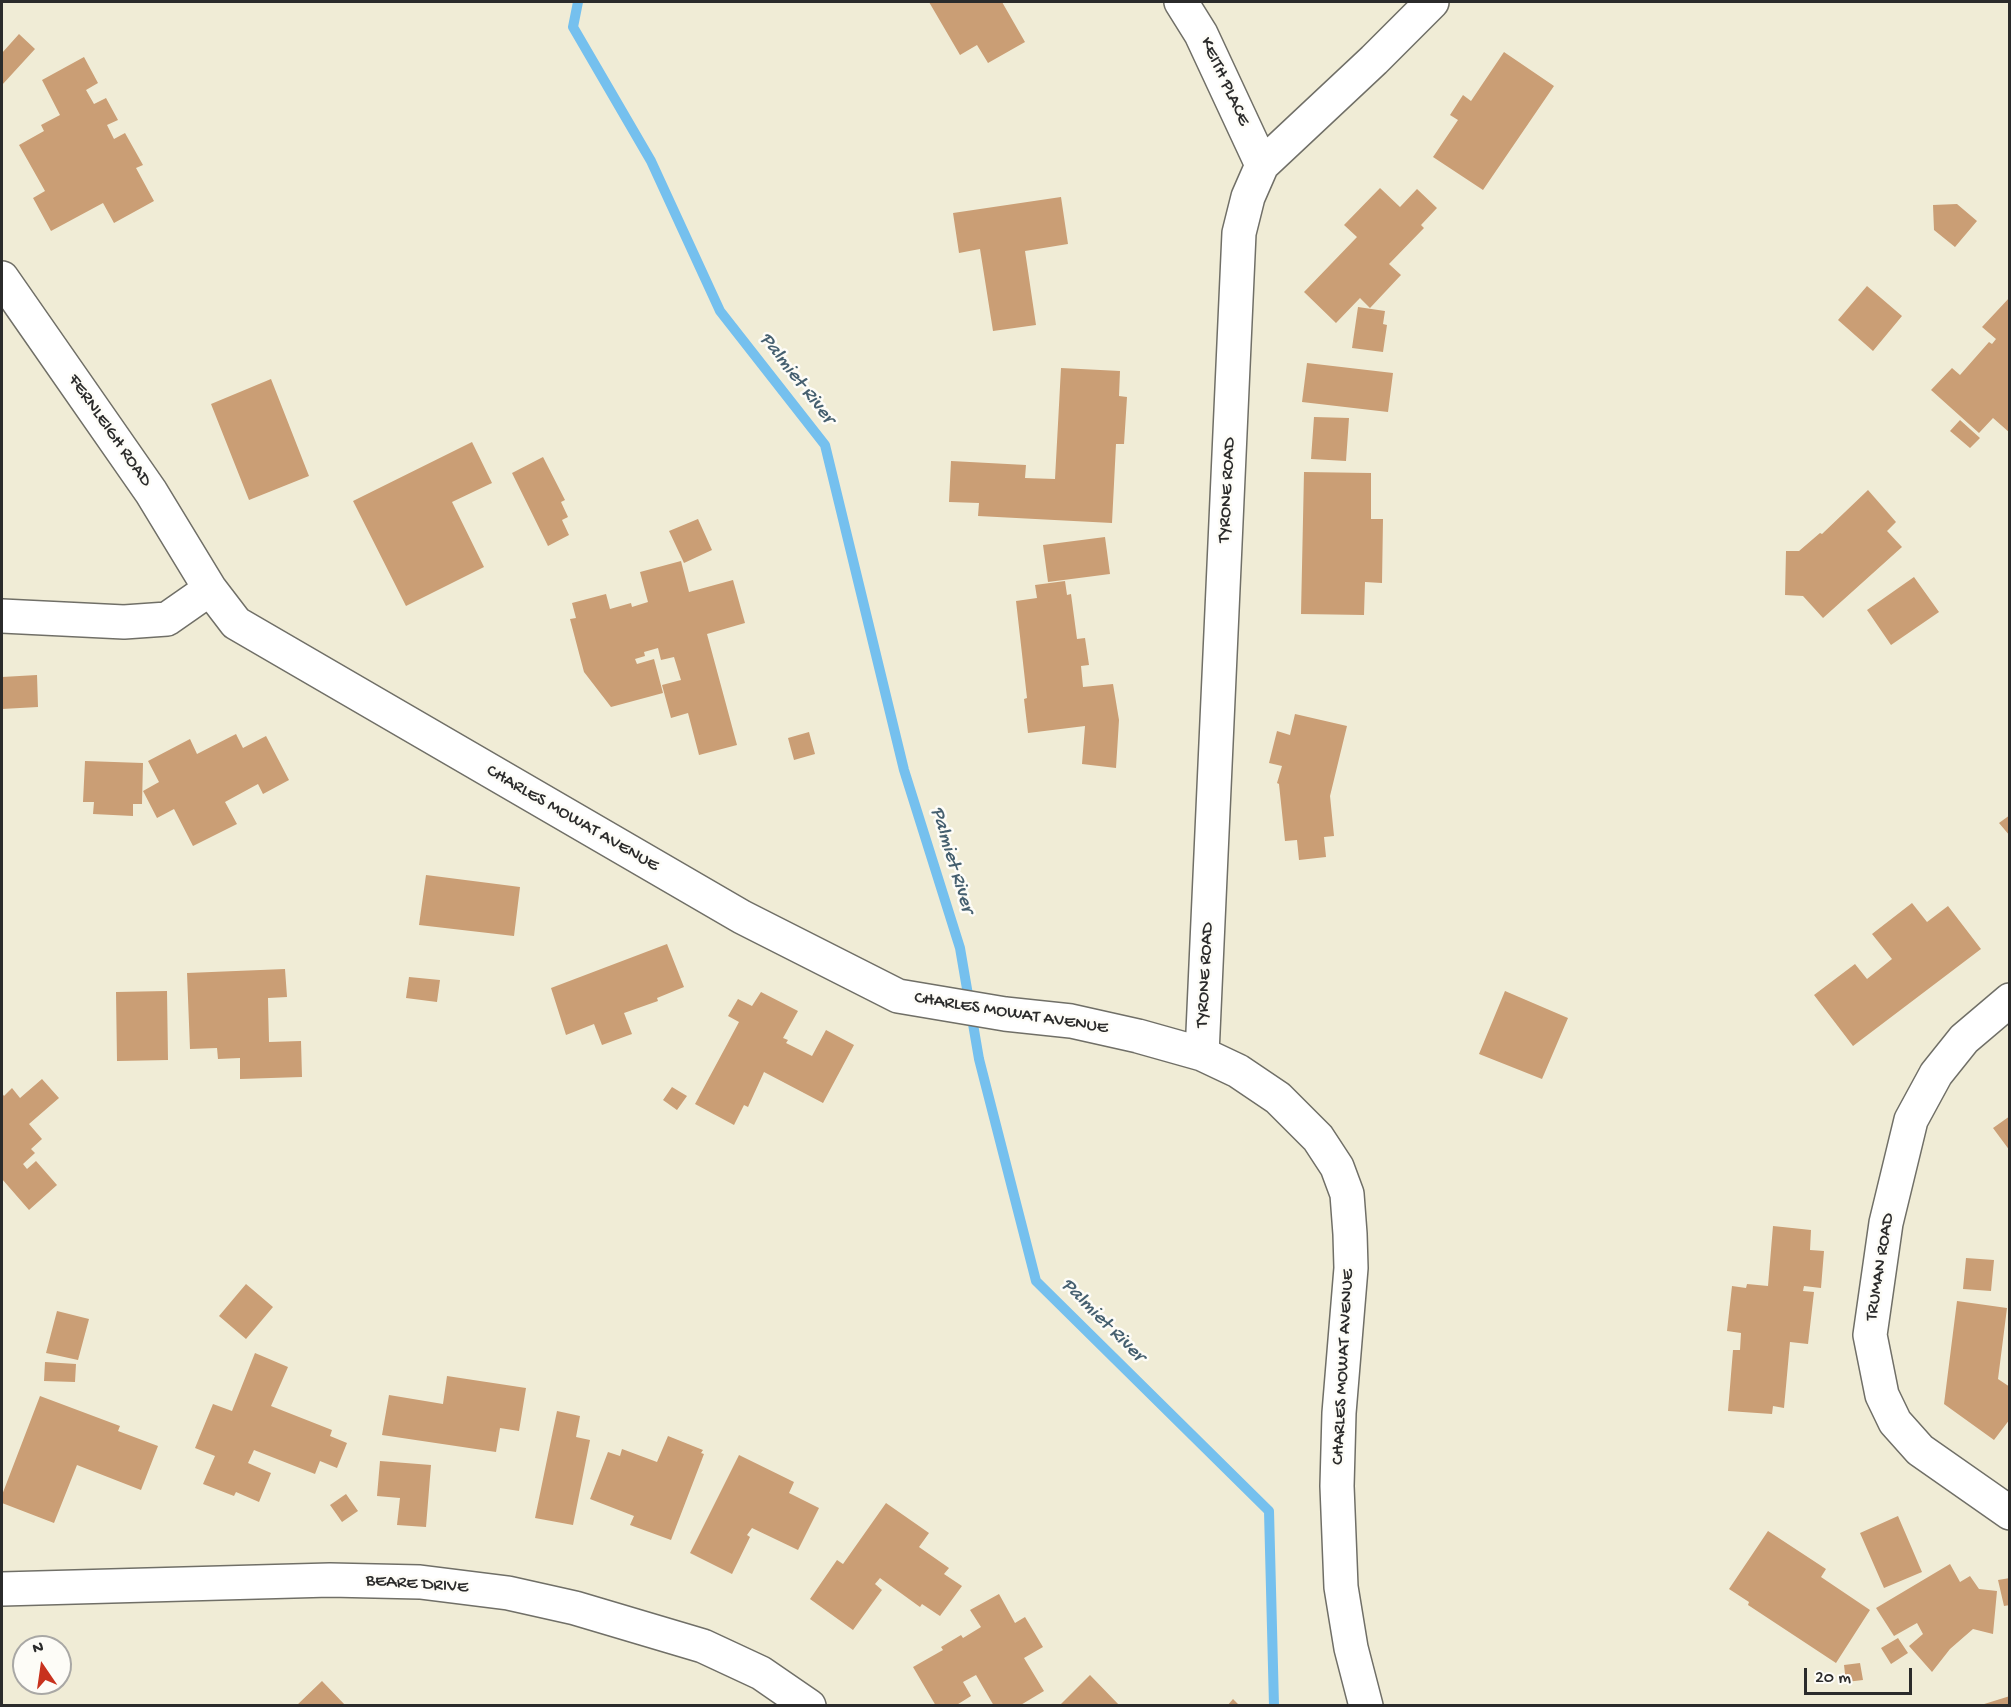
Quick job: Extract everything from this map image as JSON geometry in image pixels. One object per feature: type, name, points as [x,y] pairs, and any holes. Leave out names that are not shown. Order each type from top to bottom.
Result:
[{"type":"street","name":"KEITH PLACE","points":[[1181,2],[1202,34],[1262,165]]},
{"type":"street","name":"TYRONE ROAD","points":[[1202,1054],[1239,233],[1248,197],[1262,165],[1432,2]]},
{"type":"street","name":"FERNLEIGH ROAD","points":[[2,278],[151,492],[210,589]]},
{"type":"street","name":"CHARLES MOWAT AVENUE","points":[[210,589],[236,623],[742,917],[898,996],[1005,1014],[1071,1021],[1138,1035],[1202,1054],[1238,1071],[1278,1098],[1317,1138],[1336,1167],[1347,1194],[1351,1268],[1337,1485],[1341,1587],[1351,1648],[1366,1706]]},
{"type":"street","points":[[2,616],[124,622],[167,619],[210,589]]},
{"type":"street","name":"TRUMAN ROAD","points":[[2010,1000],[1964,1039],[1936,1074],[1911,1120],[1886,1223],[1870,1335],[1882,1395],[1895,1422],[1920,1450],[2010,1513]]},
{"type":"street","name":"BEARE DRIVE","points":[[2,1589],[330,1580],[420,1582],[508,1593],[575,1608],[703,1646],[760,1673],[809,1706]]},
{"type":"building","points":[[929,2],[1002,2],[1025,42],[988,63],[977,45],[960,55]]},
{"type":"building","points":[[19,34],[35,49],[2,85],[2,53]]},
{"type":"building","points":[[1504,52],[1554,86],[1483,190],[1433,157],[1458,120],[1450,115],[1463,95],[1471,101]]},
{"type":"building","points":[[84,57],[98,83],[86,90],[94,104],[106,98],[118,120],[107,125],[114,139],[125,133],[143,165],[136,168],[154,201],[114,223],[103,203],[51,231],[33,198],[45,191],[19,145],[44,131],[41,125],[60,115],[42,80]]},
{"type":"building","points":[[1380,188],[1400,207],[1417,189],[1437,208],[1421,225],[1424,228],[1389,264],[1401,275],[1370,308],[1360,298],[1336,323],[1304,292],[1357,237],[1344,225]]},
{"type":"building","points":[[1061,197],[1068,244],[1025,251],[1036,325],[993,331],[980,249],[959,253],[953,213]]},
{"type":"building","points":[[1957,204],[1977,221],[1955,247],[1934,230],[1933,205]]},
{"type":"building","points":[[1867,286],[1902,316],[1873,351],[1838,320]]},
{"type":"building","points":[[2010,297],[2010,433],[1993,418],[1979,433],[1931,390],[1952,368],[1960,375],[1989,342],[1992,344],[1996,339],[1982,327]]},
{"type":"building","points":[[1358,307],[1385,311],[1383,324],[1387,325],[1383,352],[1352,348]]},
{"type":"building","points":[[1307,363],[1393,373],[1388,412],[1302,402]]},
{"type":"building","points":[[1061,368],[1120,371],[1119,396],[1127,397],[1124,444],[1116,444],[1112,523],[978,516],[979,503],[949,502],[951,461],[1026,465],[1025,478],[1055,479]]},
{"type":"building","points":[[271,379],[309,476],[249,500],[211,404]]},
{"type":"building","points":[[1314,417],[1349,418],[1346,461],[1311,459]]},
{"type":"building","points":[[1960,420],[1980,438],[1970,448],[1950,431]]},
{"type":"building","points":[[472,442],[492,483],[452,502],[484,567],[406,606],[353,501]]},
{"type":"building","points":[[543,457],[565,500],[561,502],[568,517],[562,520],[569,535],[548,546],[512,473]]},
{"type":"building","points":[[1304,472],[1371,473],[1371,519],[1383,519],[1382,583],[1365,582],[1364,615],[1301,614]]},
{"type":"building","points":[[1868,490],[1896,522],[1887,531],[1902,547],[1823,618],[1803,596],[1785,595],[1786,551],[1799,551],[1820,533],[1822,534]]},
{"type":"building","points":[[698,519],[712,550],[684,563],[669,531]]},
{"type":"building","points":[[1105,537],[1110,574],[1048,582],[1043,545]]},
{"type":"building","points":[[681,561],[689,592],[733,580],[745,623],[707,634],[737,745],[699,755],[688,713],[671,718],[662,685],[681,680],[674,657],[661,660],[658,648],[644,652],[645,656],[635,659],[637,664],[654,659],[663,693],[611,707],[584,672],[570,619],[576,618],[572,603],[606,594],[610,609],[631,603],[632,607],[648,602],[640,572]]},
{"type":"building","points":[[1914,577],[1939,612],[1891,645],[1867,610]]},
{"type":"building","points":[[1065,581],[1067,595],[1071,594],[1077,639],[1085,638],[1089,665],[1081,666],[1083,687],[1113,684],[1119,720],[1116,768],[1082,764],[1085,726],[1028,733],[1024,699],[1027,698],[1016,601],[1037,598],[1035,585]]},
{"type":"building","points":[[37,675],[38,707],[2,709],[2,677]]},
{"type":"building","points":[[1295,714],[1347,726],[1330,796],[1334,836],[1324,837],[1326,857],[1299,860],[1297,840],[1285,841],[1279,784],[1277,783],[1282,766],[1269,763],[1277,731],[1290,735]]},
{"type":"building","points":[[809,732],[815,754],[794,760],[788,738]]},
{"type":"building","points":[[236,734],[243,748],[266,736],[289,780],[263,794],[258,784],[225,802],[237,824],[193,846],[174,809],[157,818],[143,791],[159,782],[148,761],[190,739],[197,754]]},
{"type":"building","points":[[85,761],[143,763],[142,804],[133,804],[133,816],[93,814],[94,802],[83,802]]},
{"type":"building","points":[[2010,815],[2010,836],[1999,823]]},
{"type":"building","points":[[426,875],[520,887],[514,936],[419,925]]},
{"type":"building","points":[[1912,903],[1927,922],[1948,906],[1981,949],[1853,1046],[1814,995],[1855,964],[1867,979],[1892,959],[1872,934]]},
{"type":"building","points":[[667,944],[684,987],[657,998],[658,1001],[624,1013],[632,1034],[602,1045],[594,1024],[566,1035],[551,988]]},
{"type":"building","points":[[285,969],[287,997],[268,998],[269,1042],[301,1041],[302,1077],[240,1079],[240,1058],[218,1059],[217,1048],[190,1049],[187,973]]},
{"type":"building","points":[[409,977],[440,980],[437,1002],[406,998]]},
{"type":"building","points":[[167,991],[168,1060],[117,1061],[116,992]]},
{"type":"building","points":[[1505,991],[1568,1018],[1542,1079],[1479,1054]]},
{"type":"building","points":[[761,992],[798,1011],[783,1038],[788,1040],[786,1043],[812,1056],[826,1030],[854,1045],[823,1103],[764,1072],[748,1107],[744,1105],[734,1125],[695,1104],[739,1022],[728,1016],[738,999],[752,1006]]},
{"type":"building","points":[[42,1079],[59,1098],[29,1124],[42,1139],[31,1149],[35,1153],[23,1164],[27,1169],[36,1161],[57,1185],[29,1210],[2,1179],[2,1093],[4,1096],[12,1088],[20,1098]]},
{"type":"building","points":[[672,1087],[687,1096],[677,1110],[663,1100]]},
{"type":"building","points":[[2010,1116],[2010,1151],[1993,1128]]},
{"type":"building","points":[[1773,1226],[1811,1230],[1810,1250],[1824,1251],[1821,1288],[1804,1286],[1803,1291],[1814,1292],[1808,1344],[1790,1342],[1784,1408],[1773,1406],[1772,1414],[1728,1411],[1733,1350],[1740,1350],[1741,1333],[1727,1331],[1732,1286],[1746,1288],[1747,1284],[1768,1286]]},
{"type":"building","points":[[1966,1258],[1994,1260],[1991,1291],[1963,1289]]},
{"type":"building","points":[[246,1284],[273,1307],[246,1339],[219,1316]]},
{"type":"building","points":[[1957,1301],[2007,1308],[1998,1379],[2010,1387],[2010,1419],[1994,1440],[1944,1404]]},
{"type":"building","points":[[57,1311],[89,1319],[78,1360],[46,1353]]},
{"type":"building","points":[[255,1353],[288,1367],[271,1406],[332,1430],[330,1436],[347,1443],[337,1468],[320,1461],[315,1474],[254,1450],[248,1463],[271,1473],[259,1502],[236,1492],[234,1496],[203,1484],[215,1456],[195,1448],[213,1404],[232,1411]]},
{"type":"building","points":[[45,1362],[76,1364],[75,1382],[44,1381]]},
{"type":"building","points":[[447,1376],[526,1388],[519,1431],[500,1428],[496,1452],[382,1435],[389,1395],[443,1404]]},
{"type":"building","points":[[40,1396],[120,1426],[118,1431],[158,1446],[141,1490],[77,1465],[54,1523],[2,1503],[2,1495]]},
{"type":"building","points":[[557,1411],[580,1416],[576,1437],[590,1440],[573,1525],[535,1518]]},
{"type":"building","points":[[668,1436],[703,1450],[701,1453],[704,1454],[671,1540],[630,1525],[634,1516],[590,1499],[608,1452],[620,1456],[622,1449],[657,1462]]},
{"type":"building","points":[[739,1455],[794,1482],[789,1493],[819,1508],[798,1550],[752,1528],[732,1574],[690,1553]]},
{"type":"building","points":[[380,1461],[431,1465],[426,1527],[397,1525],[400,1498],[377,1496]]},
{"type":"building","points":[[346,1494],[358,1511],[342,1522],[330,1505]]},
{"type":"building","points":[[886,1503],[929,1533],[919,1547],[949,1568],[944,1574],[962,1586],[940,1616],[922,1604],[920,1607],[880,1578],[875,1584],[882,1590],[853,1630],[810,1599],[837,1560],[843,1564]]},
{"type":"building","points":[[1898,1516],[1922,1572],[1884,1588],[1860,1533]]},
{"type":"building","points":[[1768,1531],[1826,1569],[1821,1577],[1870,1610],[1836,1663],[1748,1605],[1749,1602],[1729,1589]]},
{"type":"building","points":[[1950,1564],[1960,1582],[1970,1576],[1979,1589],[1997,1591],[1993,1634],[1973,1629],[1950,1649],[1932,1672],[1909,1646],[1923,1634],[1917,1623],[1894,1636],[1876,1608]]},
{"type":"building","points":[[2010,1578],[2010,1605],[2004,1606],[1998,1580]]},
{"type":"building","points":[[999,1594],[1015,1623],[1025,1617],[1043,1647],[1024,1658],[1044,1691],[1019,1706],[994,1706],[976,1675],[963,1682],[971,1696],[955,1706],[936,1706],[913,1667],[943,1650],[941,1647],[961,1635],[963,1638],[981,1627],[970,1610]]},
{"type":"building","points":[[1898,1638],[1908,1653],[1891,1664],[1881,1648]]},
{"type":"building","points":[[1860,1663],[1863,1680],[1846,1682],[1844,1665]]},
{"type":"building","points":[[1090,1675],[1120,1706],[1059,1706]]},
{"type":"building","points":[[322,1681],[346,1706],[296,1706]]},
{"type":"building","points":[[2010,1696],[2010,1706],[1981,1706],[1981,1705]]},
{"type":"building","points":[[1233,1699],[1240,1706],[1227,1706]]},
{"type":"waterway","name":"Palmiet River","points":[[578,2],[573,27],[651,161],[720,311],[825,445],[904,770],[960,948],[979,1059],[1036,1281],[1269,1511],[1274,1706]]}]
